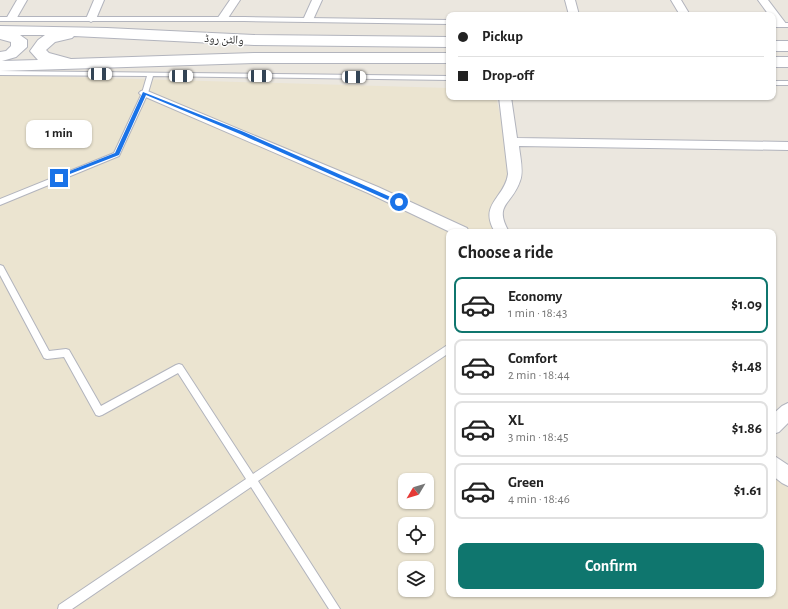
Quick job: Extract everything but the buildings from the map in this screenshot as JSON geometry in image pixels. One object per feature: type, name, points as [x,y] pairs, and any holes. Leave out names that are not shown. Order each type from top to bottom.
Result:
[{"type":"main road","name":"والٹن روڈ","points":[[0,30],[107,32],[254,40],[446,42]]},
{"type":"main road","points":[[101,63],[57,61],[44,57],[38,51],[42,44],[49,39],[62,35],[107,32]]},
{"type":"main road","points":[[0,34],[8,35],[19,40],[19,47],[11,54],[0,57]]},
{"type":"main road","points":[[776,46],[788,46]]},
{"type":"main road","name":"والٹن روڈ","points":[[0,66],[254,58],[446,58]]},
{"type":"main road","points":[[776,62],[788,62]]},
{"type":"street","points":[[11,19],[22,0]]},
{"type":"street","points":[[91,19],[99,0]]},
{"type":"street","points":[[222,19],[235,0]]},
{"type":"street","points":[[308,20],[317,0]]},
{"type":"street","points":[[570,0],[573,12]]},
{"type":"street","points":[[676,0],[683,12]]},
{"type":"street","points":[[763,0],[772,12]]},
{"type":"street","points":[[145,93],[366,187],[456,229]]},
{"type":"street","points":[[500,229],[496,224],[494,212],[514,180],[512,142],[505,100]]},
{"type":"street","points":[[512,142],[788,146]]},
{"type":"street","points":[[776,423],[788,411]]},
{"type":"street","points":[[776,467],[788,477]]},
{"type":"lane","points":[[0,19],[222,19],[446,22]]},
{"type":"lane","points":[[0,73],[446,78]]},
{"type":"lane","points":[[0,202],[117,154],[145,93],[150,75]]},
{"type":"lane","points":[[776,83],[788,83]]},
{"type":"lane","points":[[0,268],[47,355],[66,353],[99,412],[179,368],[335,609]]},
{"type":"lane","points":[[63,609],[446,350]]},
{"type":"shaded area","points":[[0,75],[446,88],[446,100],[497,100],[514,180],[494,212],[500,229],[446,229],[446,597],[776,597],[776,466],[788,476],[788,609],[0,609]]},
{"type":"route","points":[[59,178],[117,154],[145,93],[242,133],[399,202]]}]
